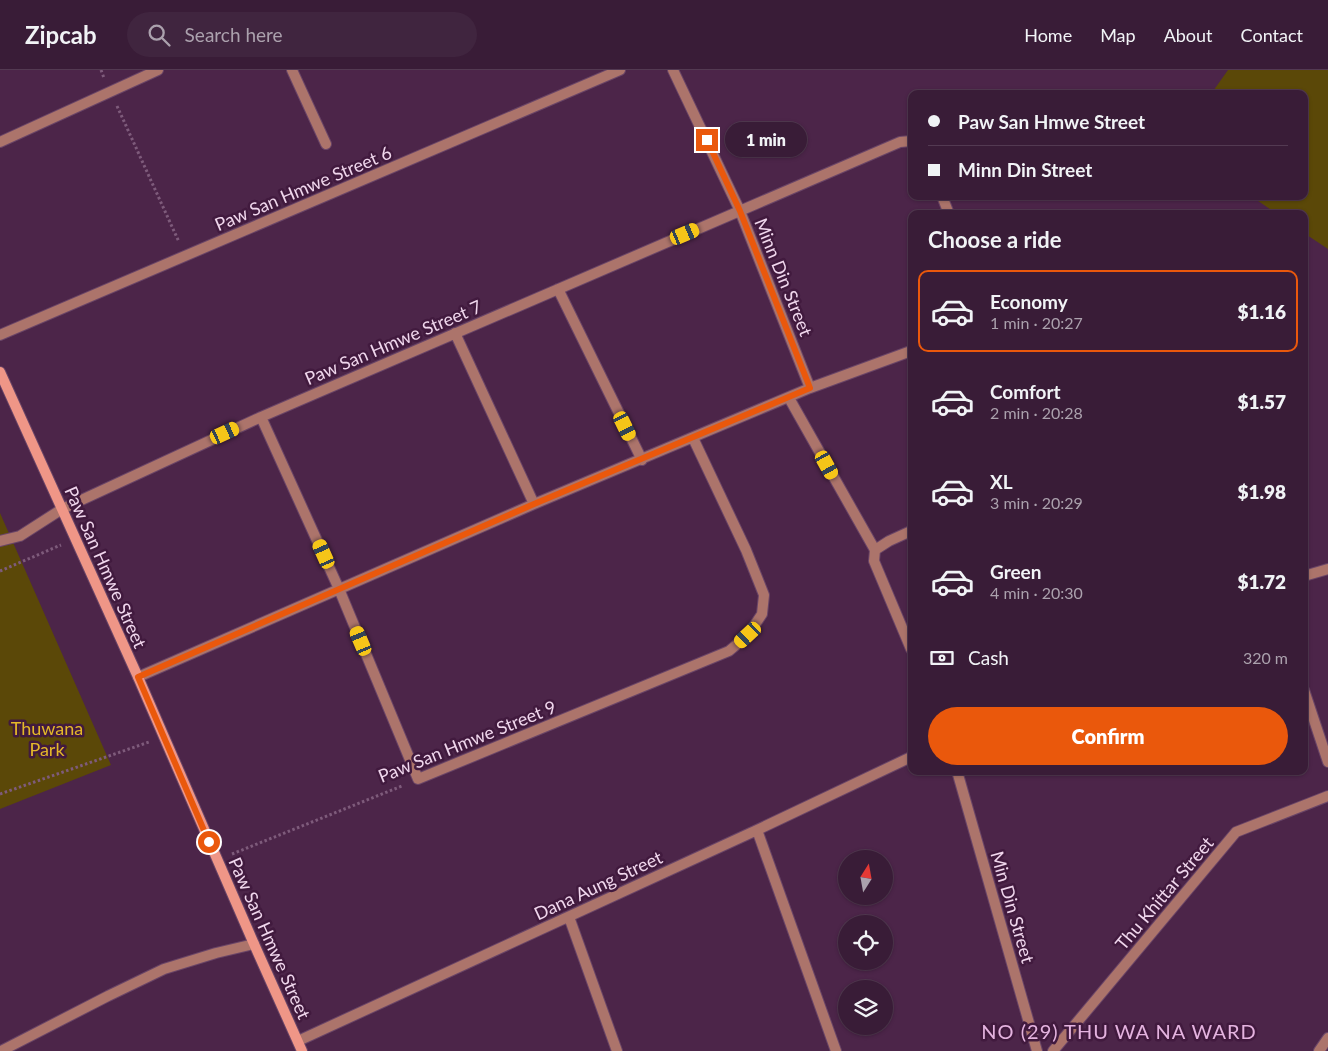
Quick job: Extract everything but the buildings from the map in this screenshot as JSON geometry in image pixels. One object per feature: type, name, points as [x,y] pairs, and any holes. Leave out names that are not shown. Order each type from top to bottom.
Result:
[{"type":"main road","name":"Paw San Hmwe Street","points":[[0,372],[2,384],[62,509],[138,677],[300,1046]]},
{"type":"street","points":[[0,142],[158,70]]},
{"type":"street","points":[[292,70],[326,144]]},
{"type":"street","name":"Paw San Hmwe Street 6","points":[[0,335],[620,70]]},
{"type":"street","name":"Minn Din Street","points":[[673,70],[740,211],[810,388]]},
{"type":"street","name":"Paw San Hmwe Street 7","points":[[0,541],[20,536],[62,509],[261,416],[900,142],[908,141]]},
{"type":"street","points":[[558,289],[642,460]]},
{"type":"street","points":[[455,333],[534,504]]},
{"type":"street","points":[[138,677],[534,504],[810,388],[908,352]]},
{"type":"street","points":[[789,398],[874,550],[874,562],[908,642]]},
{"type":"street","points":[[261,416],[339,589],[418,779]]},
{"type":"street","name":"Paw San Hmwe Street 9","points":[[418,779],[729,651],[748,635],[762,614],[764,595],[746,550],[694,438]]},
{"type":"street","points":[[874,550],[908,532]]},
{"type":"street","points":[[1308,575],[1328,569]]},
{"type":"street","points":[[1308,702],[1328,762]]},
{"type":"street","name":"Dana Aung Street","points":[[300,1046],[568,917],[908,758]]},
{"type":"street","name":"Min Din Street","points":[[959,775],[1037,1051]]},
{"type":"street","name":"Thu Khittar Street","points":[[1053,1051],[1236,832],[1328,796]]},
{"type":"street","points":[[757,830],[836,1051]]},
{"type":"street","points":[[568,917],[617,1051]]},
{"type":"street","points":[[2,1051],[164,969],[254,944]]},
{"type":"street","points":[[1318,1051],[1328,1038]]},
{"type":"path","points":[[110,91],[185,256]]},
{"type":"path","points":[[0,571],[75,538]]},
{"type":"path","points":[[0,794],[164,737]]},
{"type":"path","name":"Paw San Hmwe Street 9","points":[[217,859],[418,779]]},
{"type":"green space","points":[[1228,70],[1328,70],[1328,249],[1308,236],[1308,210],[1271,210],[1257,200],[1308,200],[1308,90],[1214,90]]},
{"type":"green space","name":"Thuwana Park","points":[[0,513],[111,765],[0,809]]},
{"type":"district","name":"NO (29) THU WA NA WARD","points":[[1119,1031]]},
{"type":"route","points":[[209,842],[138,677],[534,504],[810,388],[740,211],[707,140]]}]
